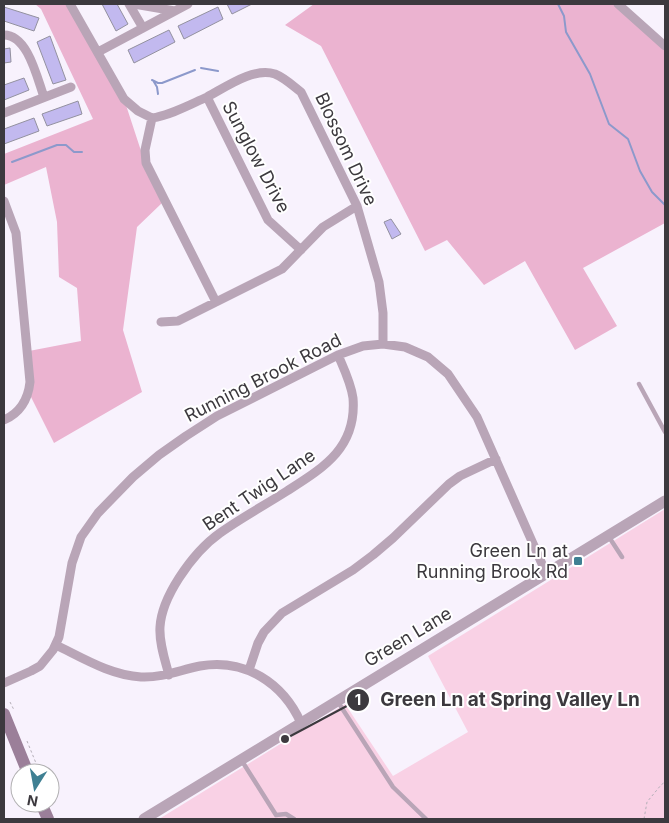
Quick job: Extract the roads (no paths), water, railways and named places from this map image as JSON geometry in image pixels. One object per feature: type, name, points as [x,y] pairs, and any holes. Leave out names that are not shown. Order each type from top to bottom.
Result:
[{"type":"main road","points":[[4,714],[24,763]]},
{"type":"street","points":[[70,4],[124,99],[138,111],[152,118],[145,150],[146,163],[216,302]]},
{"type":"street","points":[[129,4],[143,28]]},
{"type":"street","points":[[134,4],[175,11]]},
{"type":"street","points":[[98,52],[188,4]]},
{"type":"street","points":[[618,4],[665,46]]},
{"type":"street","points":[[4,35],[17,39],[24,47],[44,97]]},
{"type":"street","name":"Blossom Drive","points":[[152,118],[170,113],[207,97],[230,84],[259,73],[275,74],[301,92],[357,206],[379,282],[383,313],[383,344]]},
{"type":"street","points":[[4,113],[71,87]]},
{"type":"street","name":"Sunglow Drive","points":[[207,97],[268,220],[301,250]]},
{"type":"street","points":[[4,201],[16,233],[30,382],[22,406],[4,420]]},
{"type":"street","points":[[161,322],[178,321],[282,269],[323,228],[357,206]]},
{"type":"street","name":"Running Brook Road","points":[[4,684],[40,666],[56,645],[76,550],[89,524],[115,494],[159,455],[207,422],[338,355],[363,346],[383,344],[405,348],[438,364],[448,374],[477,417],[546,573]]},
{"type":"street","name":"Bent Twig Lane","points":[[169,675],[160,636],[160,625],[167,599],[185,568],[207,544],[321,469],[334,457],[342,446],[351,423],[353,398],[338,355]]},
{"type":"street","points":[[248,670],[264,632],[282,613],[353,570],[373,555],[448,484],[460,476],[496,459]]},
{"type":"street","name":"Green Lane","points":[[144,819],[665,501]]},
{"type":"street","points":[[56,645],[109,670],[141,677],[169,675],[212,664],[248,670],[273,684],[282,692],[296,711],[301,723]]},
{"type":"lane","points":[[639,384],[665,432]]},
{"type":"lane","points":[[608,536],[622,557]]},
{"type":"lane","points":[[337,701],[393,787],[426,819]]},
{"type":"lane","points":[[241,760],[275,817],[286,814],[294,819]]},
{"type":"waterway","points":[[558,4],[564,16],[566,32],[590,74],[609,124],[628,139],[640,171],[652,192],[665,205]]},
{"type":"waterway","points":[[201,68],[218,71]]},
{"type":"waterway","points":[[152,80],[162,83],[195,70]]},
{"type":"waterway","points":[[154,82],[158,94]]},
{"type":"waterway","points":[[12,162],[57,145],[66,145],[74,152],[82,152]]},
{"type":"place","name":"Green Ln at Running Brook Rd","points":[[578,561]]},
{"type":"place","name":"Green Ln at Spring Valley Ln","points":[[285,739]]}]
